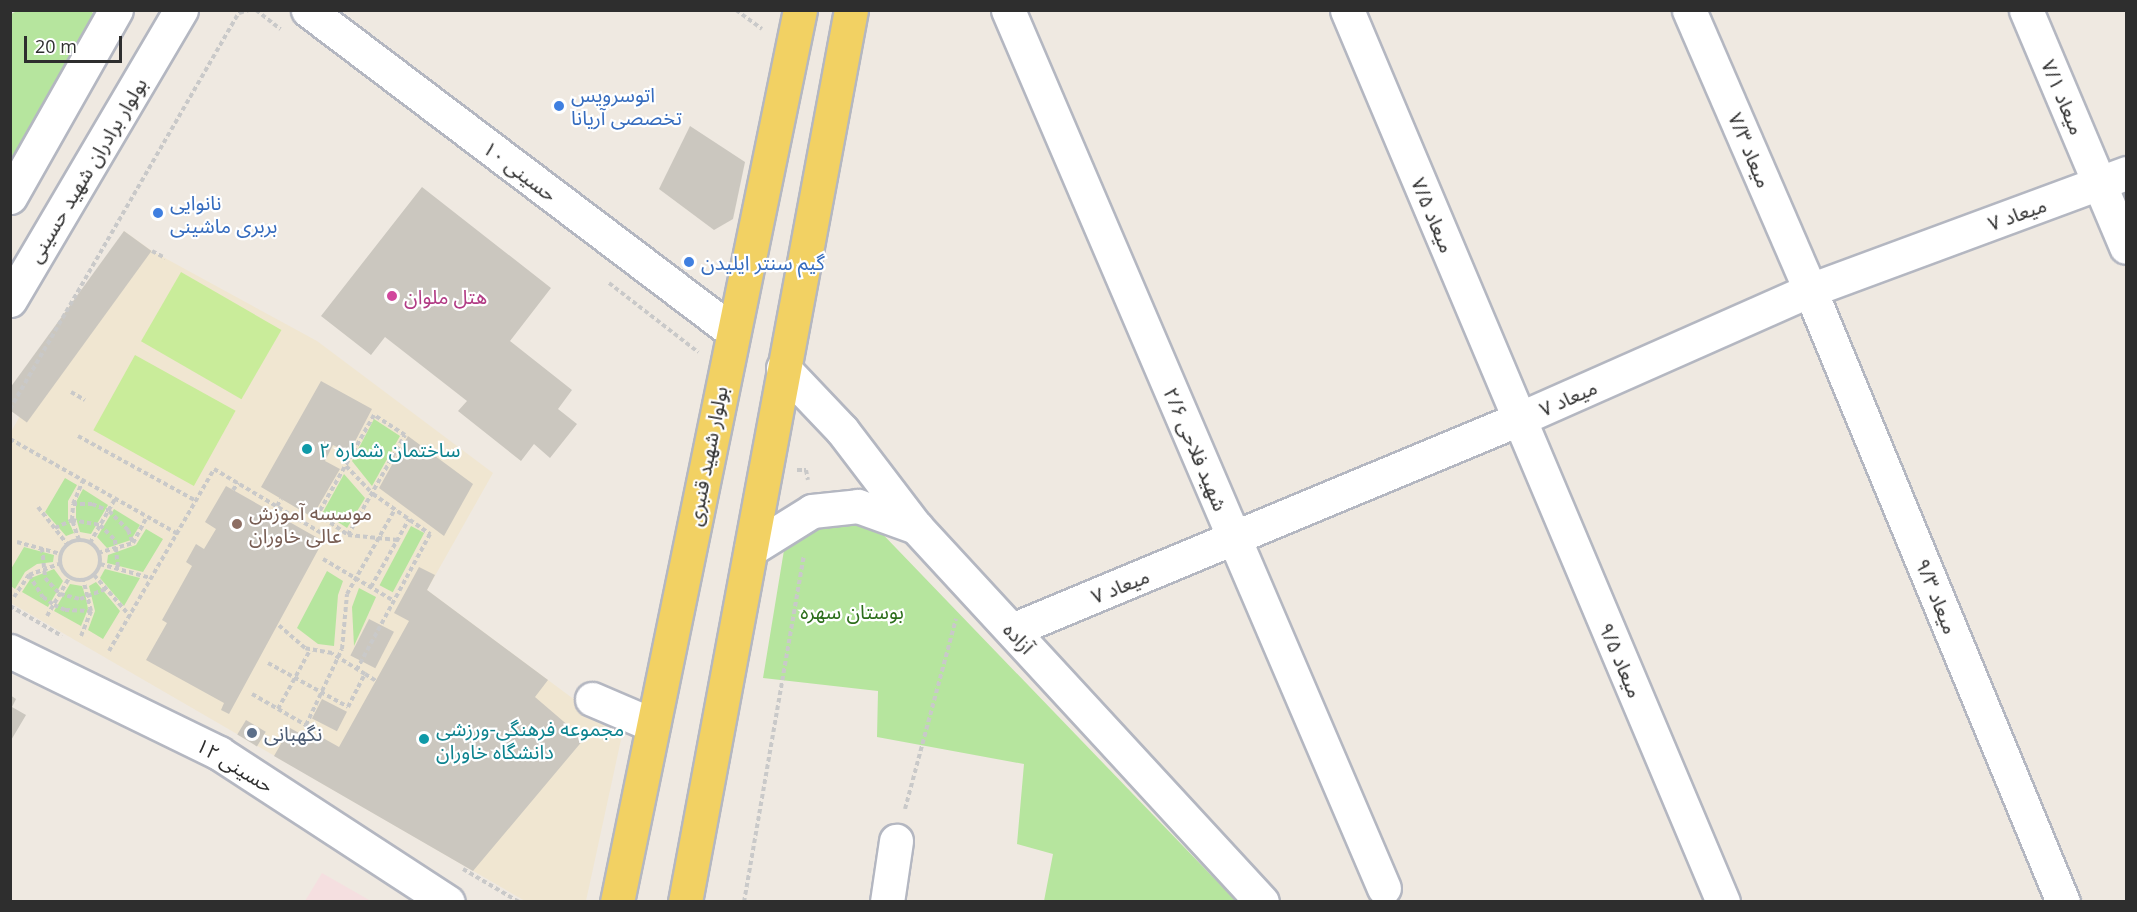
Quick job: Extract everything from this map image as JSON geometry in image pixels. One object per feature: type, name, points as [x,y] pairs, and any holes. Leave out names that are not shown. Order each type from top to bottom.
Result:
[{"type":"main road","name":"بولوار شهید قنبری","points":[[617,902],[732,331],[800,10]]},
{"type":"main road","points":[[685,902],[851,10]]},
{"type":"street","name":"بولوار برادران شهید حسینی","points":[[10,300],[181,10]]},
{"type":"street","name":"حسینی ۱۰","points":[[308,10],[732,331]]},
{"type":"street","name":"شهید فلاحی ۲/۶","points":[[1008,10],[1383,888]]},
{"type":"street","name":"میعاد ۷/۵","points":[[1347,10],[1519,419]]},
{"type":"street","name":"میعاد ۷/۳","points":[[1689,10],[1810,290]]},
{"type":"street","name":"میعاد ۷/۱","points":[[2026,10],[2113,178],[2127,247]]},
{"type":"street","points":[[10,198],[112,13]]},
{"type":"street","name":"میعاد ۷","points":[[1011,630],[1519,419],[1810,290],[2113,178]]},
{"type":"street","name":"میعاد ۹/۳","points":[[1810,290],[2063,902]]},
{"type":"street","name":"آزاده","points":[[783,368],[842,430],[916,527],[1262,902]]},
{"type":"street","name":"میعاد ۹/۵","points":[[1519,419],[1723,902]]},
{"type":"street","points":[[751,549],[812,511],[858,506],[916,527]]},
{"type":"street","name":"حسینی ۱۲","points":[[10,651],[219,753],[448,902]]},
{"type":"street","points":[[592,699],[653,725]]},
{"type":"street","points":[[887,902],[896,841]]},
{"type":"path","points":[[10,409],[239,12],[249,10]]},
{"type":"path","points":[[152,251],[165,258]]},
{"type":"path","points":[[71,392],[85,400]]},
{"type":"path","points":[[348,535],[405,435],[374,415],[318,514],[348,535],[398,540]]},
{"type":"path","points":[[78,436],[196,501]]},
{"type":"path","points":[[10,440],[178,534]]},
{"type":"path","points":[[346,466],[373,494],[430,534],[357,669]]},
{"type":"path","points":[[109,651],[214,469],[333,540]]},
{"type":"path","points":[[744,902],[812,511],[806,470]]},
{"type":"path","points":[[79,540],[72,520],[73,504],[83,480]]},
{"type":"path","points":[[233,490],[237,483]]},
{"type":"path","points":[[90,543],[115,499]]},
{"type":"path","points":[[277,506],[281,499]]},
{"type":"path","points":[[73,504],[92,504],[109,511],[128,530],[133,543]]},
{"type":"path","points":[[38,507],[67,544]]},
{"type":"path","points":[[306,725],[339,658],[346,594],[375,538],[395,509]]},
{"type":"path","points":[[98,553],[119,550],[133,543],[147,517]]},
{"type":"path","points":[[371,587],[410,519]]},
{"type":"path","points":[[55,528],[72,520],[100,525],[119,550],[118,569]]},
{"type":"path","points":[[338,535],[342,531]]},
{"type":"path","points":[[79,540],[90,543],[98,553],[100,564],[94,575],[83,580],[69,578],[60,564],[61,554],[67,544],[79,540]]},
{"type":"path","points":[[17,542],[61,554]]},
{"type":"path","points":[[42,549],[41,568],[60,594],[90,598],[106,589]]},
{"type":"path","points":[[323,559],[394,601]]},
{"type":"path","points":[[14,597],[29,575],[41,568],[60,564]]},
{"type":"path","points":[[100,564],[151,578]]},
{"type":"path","points":[[29,575],[43,597],[54,605],[65,610],[91,611]]},
{"type":"path","points":[[94,575],[130,616]]},
{"type":"path","points":[[47,616],[69,578]]},
{"type":"path","points":[[81,636],[91,611],[90,598],[83,580]]},
{"type":"path","points":[[896,841],[966,581]]},
{"type":"path","points":[[277,624],[310,650],[339,658],[376,681]]},
{"type":"path","points":[[278,709],[310,650]]},
{"type":"path","points":[[268,663],[348,707],[365,674]]},
{"type":"path","points":[[252,694],[306,725],[319,744]]},
{"type":"shaded area","name":"موسسه آموزش عالی خاوران","points":[[124,231],[152,251],[317,341],[493,473],[427,590],[622,735],[586,901],[525,901],[11,603],[11,432]]},
{"type":"shaded area","points":[[322,873],[371,901],[305,901]]},
{"type":"green space","points":[[19,10],[92,11],[94,16],[11,164],[11,14]]},
{"type":"green space","points":[[181,272],[281,330],[241,399],[141,341]]},
{"type":"green space","points":[[135,355],[236,411],[194,486],[93,430]]},
{"type":"green space","points":[[374,419],[400,436],[372,486],[352,461]]},
{"type":"green space","points":[[344,474],[365,498],[347,528],[323,512]]},
{"type":"green space","points":[[65,478],[77,485],[68,501],[68,520],[74,533],[66,536],[45,512]]},
{"type":"green space","points":[[83,489],[108,505],[91,534],[80,532],[76,518],[76,502]]},
{"type":"green space","points":[[114,509],[140,525],[131,540],[107,548],[97,537]]},
{"type":"green space","name":"بوستان سهره","points":[[832,515],[871,522],[1236,901],[1044,901],[1053,854],[1017,844],[1024,764],[877,737],[878,691],[763,678],[785,544]]},
{"type":"green space","points":[[411,526],[424,533],[393,592],[380,585]]},
{"type":"green space","points":[[146,529],[163,539],[143,572],[107,563],[108,555],[136,545]]},
{"type":"green space","points":[[24,547],[54,555],[53,562],[37,564],[25,572],[15,589],[11,586],[11,569]]},
{"type":"green space","points":[[54,569],[63,581],[48,607],[22,592],[31,578]]},
{"type":"green space","points":[[105,569],[140,578],[124,606],[100,578]]},
{"type":"green space","points":[[327,571],[343,581],[338,595],[334,646],[318,644],[297,628]]},
{"type":"green space","points":[[96,582],[120,611],[103,639],[88,630],[95,611],[89,586]]},
{"type":"green space","points":[[70,584],[82,586],[86,598],[88,609],[81,626],[54,611]]},
{"type":"green space","points":[[359,588],[376,597],[354,646],[352,607]]},
{"type":"building","points":[[690,126],[745,162],[733,219],[714,230],[659,189]]},
{"type":"building","points":[[422,187],[551,288],[510,341],[572,390],[558,409],[577,424],[550,458],[534,444],[521,461],[458,411],[467,401],[385,337],[371,355],[321,316]]},
{"type":"building","points":[[124,231],[152,251],[27,422],[10,410],[10,388]]},
{"type":"building","name":"ساختمان شماره ۲","points":[[321,381],[372,409],[349,453],[333,445],[325,461],[340,469],[312,517],[261,487]]},
{"type":"building","points":[[408,436],[473,484],[444,536],[379,488]]},
{"type":"building","points":[[226,486],[323,541],[229,714],[221,710],[224,703],[146,660],[167,623],[162,620],[192,566],[186,562],[196,544],[204,549],[216,529],[205,522]]},
{"type":"building","name":"مجموعه فرهنگی-ورزشی دانشگاه خاوران","points":[[419,567],[435,575],[427,590],[548,680],[535,697],[584,739],[473,871],[274,756],[290,728],[319,744],[323,738],[339,747],[409,621],[394,613]]},
{"type":"building","points":[[369,619],[394,632],[375,668],[350,656]]},
{"type":"building","points":[[10,695],[16,699],[12,707],[26,715],[10,742]]},
{"type":"building","points":[[322,699],[347,712],[337,731],[312,719]]},
{"type":"building","name":"نگهبانی","points":[[246,720],[266,732],[257,746],[237,735]]},
{"type":"place","name":"اتوسرویس تخصصی آریانا","points":[[559,106]]},
{"type":"place","name":"نانوایی بربری ماشینی","points":[[158,213]]},
{"type":"place","name":"گیم سنتر ایلیدن","points":[[689,262]]},
{"type":"place","name":"هتل ملوان","points":[[392,296]]},
{"type":"place","name":"ساختمان شماره ۲","points":[[307,449]]},
{"type":"place","name":"موسسه آموزش عالی خاوران","points":[[237,524]]},
{"type":"place","name":"نگهبانی","points":[[252,733]]},
{"type":"place","name":"مجموعه فرهنگی-ورزشی دانشگاه خاوران","points":[[424,739]]}]
